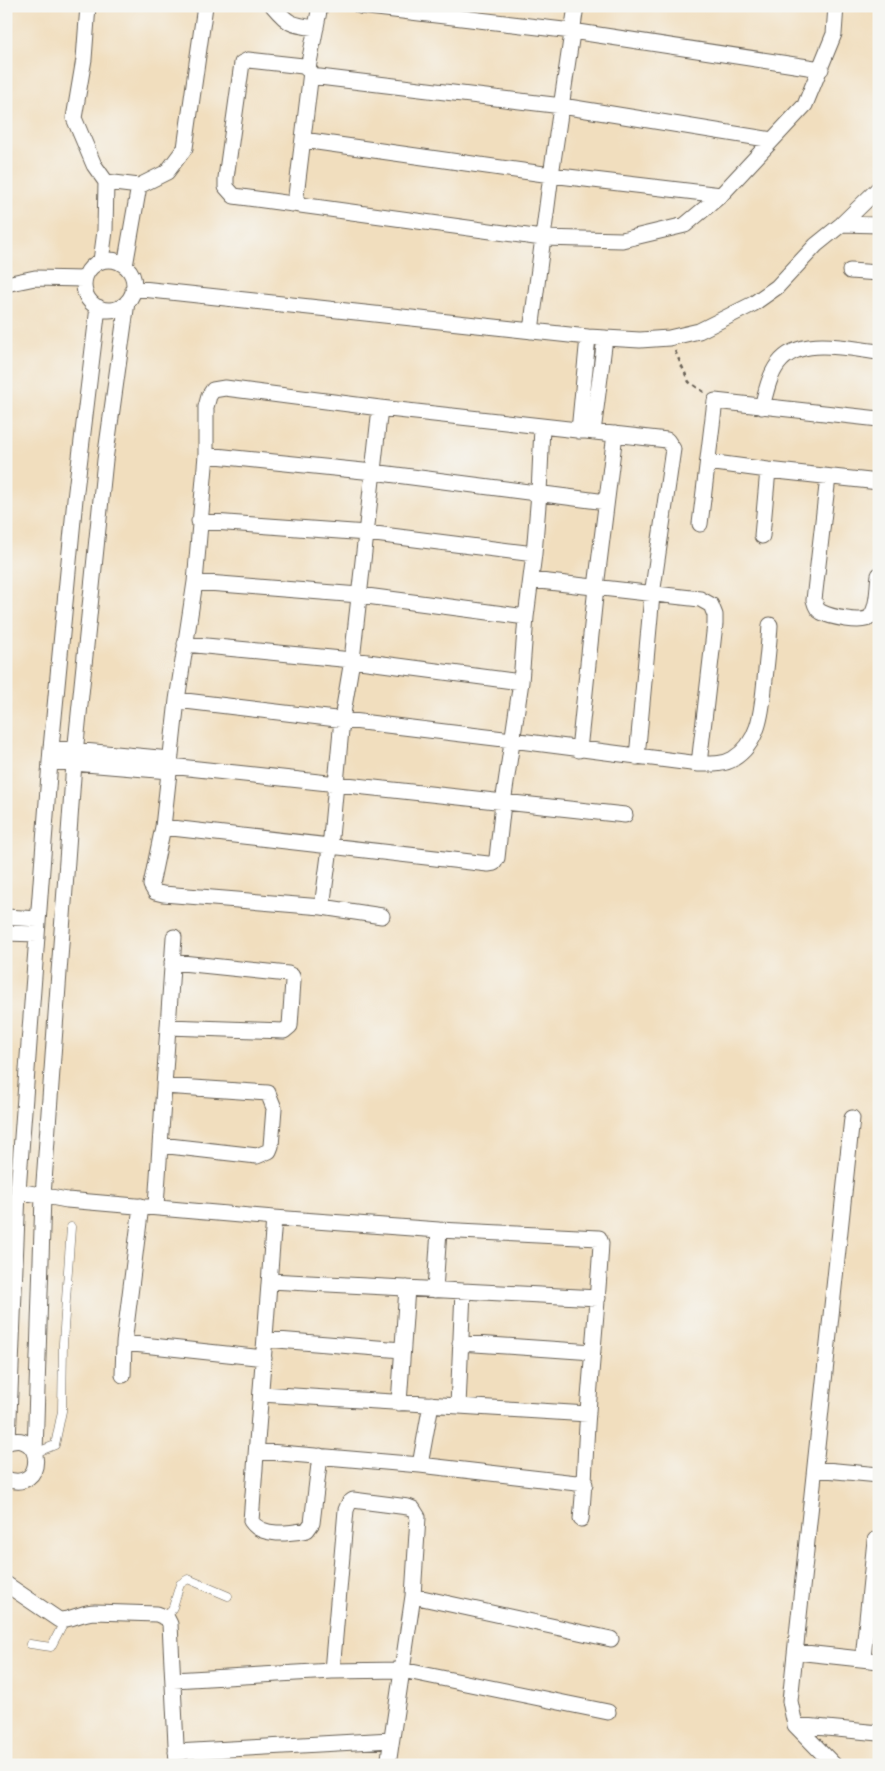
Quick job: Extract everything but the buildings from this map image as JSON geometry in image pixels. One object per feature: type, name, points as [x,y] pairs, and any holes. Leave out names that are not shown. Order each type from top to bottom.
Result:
[{"type":"street","points":[[88,6],[84,59],[74,118],[94,165],[106,182],[105,232],[101,261]]},
{"type":"street","points":[[106,182],[139,186],[167,172],[185,148],[205,6]]},
{"type":"street","points":[[273,6],[284,19],[293,25],[316,28]]},
{"type":"street","points":[[295,204],[309,72],[320,6]]},
{"type":"street","points":[[360,6],[572,31],[821,69]]},
{"type":"street","points":[[531,331],[542,238],[576,6]]},
{"type":"street","points":[[772,140],[562,106],[309,72],[303,66],[248,60],[242,63],[226,187],[234,196],[542,238],[622,240],[685,225],[720,195],[772,140],[805,105],[834,34],[836,6]]},
{"type":"street","points":[[303,140],[551,175],[720,195]]},
{"type":"street","points":[[125,266],[139,186]]},
{"type":"street","points":[[6,1479],[13,1482],[22,1481],[35,1470],[37,1462],[35,1453],[43,1196],[75,756],[105,460],[130,295],[133,280],[125,266],[109,260],[93,265],[88,271],[84,279],[85,293],[91,302],[105,309],[113,309],[130,295],[588,337],[640,340],[669,338],[699,331],[753,304],[777,286],[816,245],[842,224],[879,188]]},
{"type":"street","points":[[842,224],[879,225]]},
{"type":"street","points":[[850,271],[879,273]]},
{"type":"street","points":[[6,284],[35,278],[84,279]]},
{"type":"street","points":[[35,1453],[29,1444],[18,1440],[7,1442],[18,1191],[51,755],[76,499],[98,307]]},
{"type":"street","points":[[586,432],[588,337]]},
{"type":"street","points":[[586,432],[605,338]]},
{"type":"street","points":[[762,407],[767,387],[780,362],[799,349],[815,345],[879,352]]},
{"type":"street","points":[[382,916],[322,907],[155,892],[151,885],[163,828],[177,700],[194,582],[206,455],[206,407],[213,390],[225,388],[380,408],[667,440],[673,449],[652,595],[636,757]]},
{"type":"street","points":[[700,524],[715,401],[879,420]]},
{"type":"street","points":[[322,907],[330,848],[342,719],[352,660],[380,408]]},
{"type":"street","points":[[163,828],[330,848],[488,864],[494,862],[497,858],[521,682],[526,616],[534,554],[542,427]]},
{"type":"street","points":[[579,750],[596,587],[615,434]]},
{"type":"street","points":[[206,455],[373,472],[606,502]]},
{"type":"street","points":[[708,462],[879,482]]},
{"type":"street","points":[[762,536],[768,470]]},
{"type":"street","points":[[828,476],[815,589],[815,606],[820,612],[858,621],[865,620],[873,613],[879,575]]},
{"type":"street","points":[[199,521],[367,533],[534,554]]},
{"type":"street","points":[[531,580],[700,599],[708,602],[714,609],[715,624],[699,764]]},
{"type":"street","points":[[194,582],[359,595],[526,616]]},
{"type":"street","points":[[177,700],[512,740],[636,757],[699,764],[720,764],[733,759],[744,750],[753,738],[760,718],[770,624]]},
{"type":"street","points":[[185,644],[352,660],[521,682]]},
{"type":"street","points":[[51,755],[170,765],[335,785],[625,815]]},
{"type":"street","points":[[6,917],[38,927]]},
{"type":"street","points":[[6,933],[38,927]]},
{"type":"street","points":[[123,1375],[124,1343],[160,1145],[174,937]]},
{"type":"street","points":[[168,1027],[284,1031],[290,1026],[293,981],[292,976],[288,974],[172,962]]},
{"type":"street","points":[[160,1145],[257,1156],[269,1151],[272,1146],[274,1108],[268,1093],[164,1086]]},
{"type":"street","points":[[834,1765],[795,1725],[790,1700],[852,1118]]},
{"type":"street","points":[[18,1191],[43,1196],[274,1218],[439,1230],[599,1238],[601,1243],[598,1298],[581,1519]]},
{"type":"street","points":[[274,1218],[252,1521],[255,1527],[264,1532],[307,1530],[312,1523],[320,1456]]},
{"type":"street","points":[[435,1290],[439,1230]]},
{"type":"street","points":[[270,1281],[598,1298]]},
{"type":"street","points":[[399,1402],[407,1288]]},
{"type":"street","points":[[458,1406],[463,1291]]},
{"type":"street","points":[[13,1326],[39,1327]]},
{"type":"street","points":[[265,1339],[402,1350]]},
{"type":"street","points":[[124,1343],[264,1358]]},
{"type":"street","points":[[460,1343],[593,1352]]},
{"type":"street","points":[[261,1394],[588,1414]]},
{"type":"street","points":[[420,1465],[431,1404]]},
{"type":"street","points":[[257,1451],[420,1465],[585,1484]]},
{"type":"street","points":[[815,1469],[879,1475]]},
{"type":"street","points":[[332,1670],[346,1510],[349,1503],[353,1500],[413,1509],[418,1517],[413,1596],[388,1765]]},
{"type":"street","points":[[863,1659],[874,1602],[875,1540],[879,1540]]},
{"type":"street","points":[[6,1584],[59,1620],[66,1620],[87,1612],[157,1614],[168,1618],[170,1624],[176,1758],[391,1740]]},
{"type":"street","points":[[413,1596],[611,1639]]},
{"type":"street","points":[[796,1652],[879,1661]]},
{"type":"street","points":[[173,1680],[332,1670],[402,1670],[608,1712]]},
{"type":"street","points":[[795,1725],[879,1733]]},
{"type":"lane","points":[[35,1453],[55,1445],[62,1411],[63,1343],[71,1227]]},
{"type":"lane","points":[[168,1618],[180,1584],[188,1579],[228,1596]]},
{"type":"lane","points":[[30,1644],[51,1646],[66,1620]]},
{"type":"path","points":[[669,338],[689,382],[715,401]]}]
